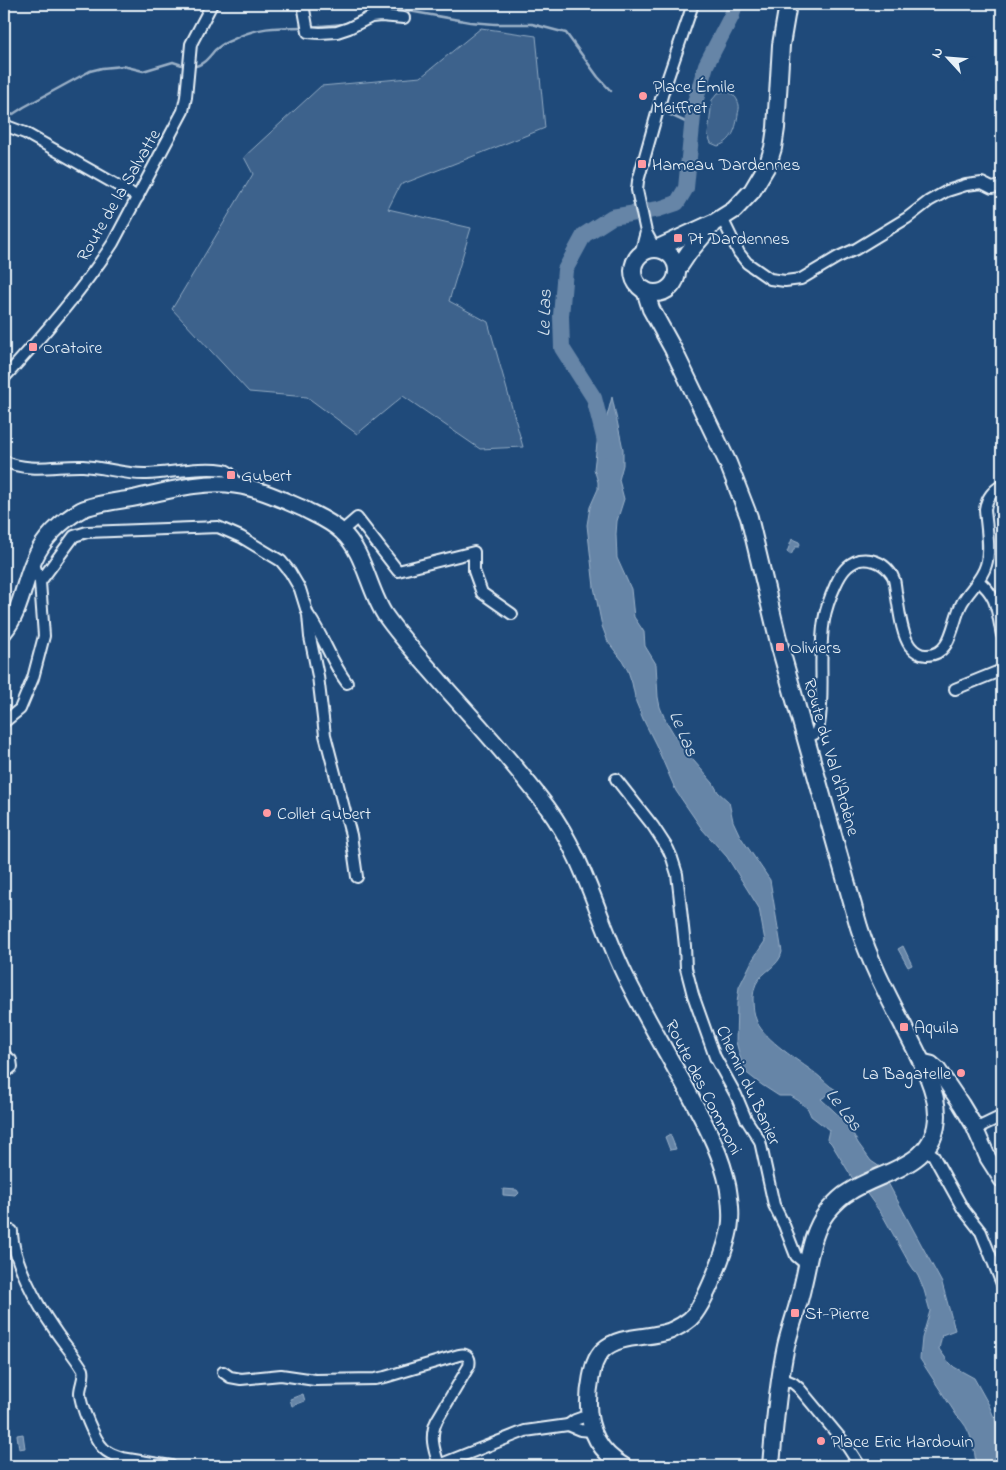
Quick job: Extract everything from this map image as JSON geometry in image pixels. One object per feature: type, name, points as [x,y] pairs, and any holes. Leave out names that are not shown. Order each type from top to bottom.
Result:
[{"type":"main road","points":[[651,250],[669,253],[676,264],[677,270],[672,284],[667,289],[656,293],[645,290],[635,280],[633,268],[635,260],[651,250],[718,220],[734,210],[752,191],[768,164],[774,148],[781,45],[788,4]]},
{"type":"main road","points":[[677,270],[700,238],[718,220]]},
{"type":"main road","name":"Route du Val d'Ardène","points":[[662,328],[660,307],[667,289]]},
{"type":"main road","name":"Route du Val d'Ardène","points":[[645,290],[651,309],[721,449],[746,508],[780,647],[864,943],[922,1062],[935,1101],[937,1115],[934,1133],[925,1150],[911,1162],[851,1190],[837,1201],[822,1220],[814,1236],[808,1264]]},
{"type":"main road","points":[[772,1461],[787,1342],[808,1264]]},
{"type":"street","name":"Route de la Salvatte","points":[[4,378],[68,306],[113,243],[183,111],[192,39],[212,4]]},
{"type":"street","points":[[303,4],[308,32],[314,33],[337,32],[371,17],[404,18]]},
{"type":"street","points":[[651,250],[637,185],[663,92],[693,4]]},
{"type":"street","points":[[4,125],[25,133],[138,197]]},
{"type":"street","points":[[718,220],[739,253],[748,263],[770,279],[786,281],[801,279],[838,257],[856,249],[947,191],[966,185],[982,183],[992,188],[1002,186]]},
{"type":"street","points":[[645,229],[651,250]]},
{"type":"street","points":[[4,461],[17,466],[27,467],[83,466],[140,474],[172,473],[196,469],[224,470],[231,475],[234,484]]},
{"type":"street","points":[[4,632],[21,603],[33,562],[45,540],[63,522],[84,508],[208,484],[234,484],[260,491],[320,517],[342,531],[357,518],[398,571],[474,552],[474,571],[482,593],[512,614]]},
{"type":"street","points":[[806,738],[816,733],[820,721],[822,633],[825,611],[838,580],[845,569],[858,560],[873,560],[885,566],[895,582],[905,637],[914,650],[924,655],[934,654],[944,648],[949,639],[959,608],[986,568],[988,558],[986,502],[991,494],[1002,484]]},
{"type":"street","points":[[40,582],[74,536],[87,532],[218,527],[241,537],[281,561],[300,589],[308,615],[325,735],[351,835],[357,877]]},
{"type":"street","name":"Route des Commoni","points":[[342,531],[353,545],[382,611],[407,644],[510,760],[546,806],[570,844],[583,871],[622,970],[684,1084],[716,1146],[723,1165],[731,1220],[727,1241],[697,1310],[690,1318],[672,1330],[622,1340],[605,1348],[597,1357],[593,1368],[588,1396],[589,1415],[593,1430],[604,1451],[624,1466]]},
{"type":"street","points":[[4,722],[20,709],[33,678],[44,636],[40,582],[33,562]]},
{"type":"street","points":[[978,581],[988,588],[992,595],[1002,635]]},
{"type":"street","points":[[308,615],[316,626],[338,672],[347,683]]},
{"type":"street","points":[[955,688],[1002,670]]},
{"type":"street","name":"Chemin du Banier","points":[[616,779],[653,826],[672,858],[680,891],[686,968],[700,1014],[715,1057],[736,1095],[746,1119],[760,1141],[773,1202],[794,1252],[799,1259],[808,1264]]},
{"type":"street","points":[[4,1055],[11,1060],[12,1067],[4,1072]]},
{"type":"street","points":[[922,1062],[931,1064],[940,1074],[966,1112],[988,1158],[1002,1180]]},
{"type":"street","points":[[975,1129],[1002,1116]]},
{"type":"street","points":[[925,1150],[933,1155],[963,1208],[981,1232],[1002,1284]]},
{"type":"street","points":[[12,1231],[15,1249],[34,1295],[54,1330],[83,1370],[84,1376],[80,1387],[81,1402],[97,1439],[104,1450],[115,1456],[171,1466]]},
{"type":"street","points":[[223,1372],[230,1377],[241,1379],[281,1375],[315,1380],[375,1379],[459,1354],[465,1354],[470,1360],[469,1366],[436,1420],[432,1430],[438,1466],[525,1431],[568,1425],[589,1415]]},
{"type":"street","points":[[781,1378],[796,1385],[804,1393],[847,1446],[860,1466]]},
{"type":"street","points":[[568,1425],[580,1430],[593,1430]]},
{"type":"shaded area","points":[[481,28],[536,36],[545,128],[400,185],[388,209],[471,228],[449,301],[488,322],[523,447],[480,449],[403,396],[357,434],[307,397],[249,392],[172,309],[253,174],[244,157],[321,86],[421,77]]},
{"type":"shaded area","points":[[727,91],[736,98],[739,110],[733,133],[727,141],[718,146],[711,143],[708,135],[712,100],[718,93]]},
{"type":"shaded area","points":[[612,397],[623,449],[623,465],[619,480],[624,499],[617,521],[617,558],[631,589],[634,617],[644,632],[645,646],[656,664],[660,707],[681,746],[713,783],[718,792],[729,802],[733,821],[740,836],[770,880],[782,952],[778,961],[756,984],[753,999],[756,1019],[767,1036],[836,1090],[821,1099],[848,1124],[858,1143],[871,1161],[880,1167],[942,1283],[955,1330],[942,1335],[939,1349],[954,1367],[974,1378],[989,1405],[1002,1437],[1002,1466],[976,1466],[975,1453],[966,1426],[957,1416],[920,1359],[922,1338],[930,1311],[924,1290],[918,1276],[883,1216],[865,1191],[853,1179],[827,1139],[829,1130],[811,1116],[808,1109],[799,1101],[791,1096],[779,1096],[744,1071],[736,1042],[737,1003],[739,987],[753,959],[765,941],[759,908],[727,857],[702,829],[676,791],[636,702],[628,671],[608,642],[602,626],[594,587],[587,525],[590,507],[598,489],[594,469],[598,435],[605,424]]},
{"type":"shaded area","points":[[792,539],[800,544],[799,547],[795,547],[791,555],[787,552]]},
{"type":"shaded area","points":[[903,946],[912,965],[908,967],[898,949]]},
{"type":"shaded area","points":[[670,1134],[676,1149],[670,1150],[665,1137]]},
{"type":"shaded area","points":[[503,1189],[517,1190],[519,1193],[516,1196],[503,1195]]},
{"type":"shaded area","points":[[303,1394],[305,1401],[292,1406],[290,1399]]},
{"type":"shaded area","points":[[23,1434],[25,1448],[19,1449],[17,1435]]},
{"type":"waterway","name":"Le Las","points":[[607,449],[594,398],[562,348],[561,316],[565,270],[584,235],[612,217],[659,209],[677,203],[686,188],[694,106],[706,65],[732,15],[735,4]]},
{"type":"waterway","points":[[309,27],[344,24],[369,11],[409,11],[470,22],[532,24],[566,33],[598,77],[611,91]]},
{"type":"waterway","points":[[191,67],[202,63],[223,44],[249,32],[275,28],[303,27]]},
{"type":"waterway","points":[[4,118],[90,71],[123,66],[143,71],[173,62],[185,66]]},
{"type":"waterway","points":[[662,111],[692,125]]},
{"type":"waterway","points":[[705,1464],[737,1465],[765,1461]]},
{"type":"waterway","points":[[778,1464],[785,1466]]},
{"type":"place","name":"Place Émile Meiffret","points":[[643,96]]},
{"type":"place","name":"Hameau Dardennes","points":[[642,164]]},
{"type":"place","name":"Pt Dardennes","points":[[678,238]]},
{"type":"place","name":"Oratoire","points":[[33,347]]},
{"type":"place","name":"Gubert","points":[[231,475]]},
{"type":"place","name":"Oliviers","points":[[780,647]]},
{"type":"place","name":"Collet Gubert","points":[[267,813]]},
{"type":"place","name":"Aquila","points":[[904,1027]]},
{"type":"place","name":"La Bagatelle","points":[[961,1073]]},
{"type":"place","name":"St-Pierre","points":[[795,1313]]},
{"type":"place","name":"Place Eric Hardouin","points":[[821,1441]]}]
